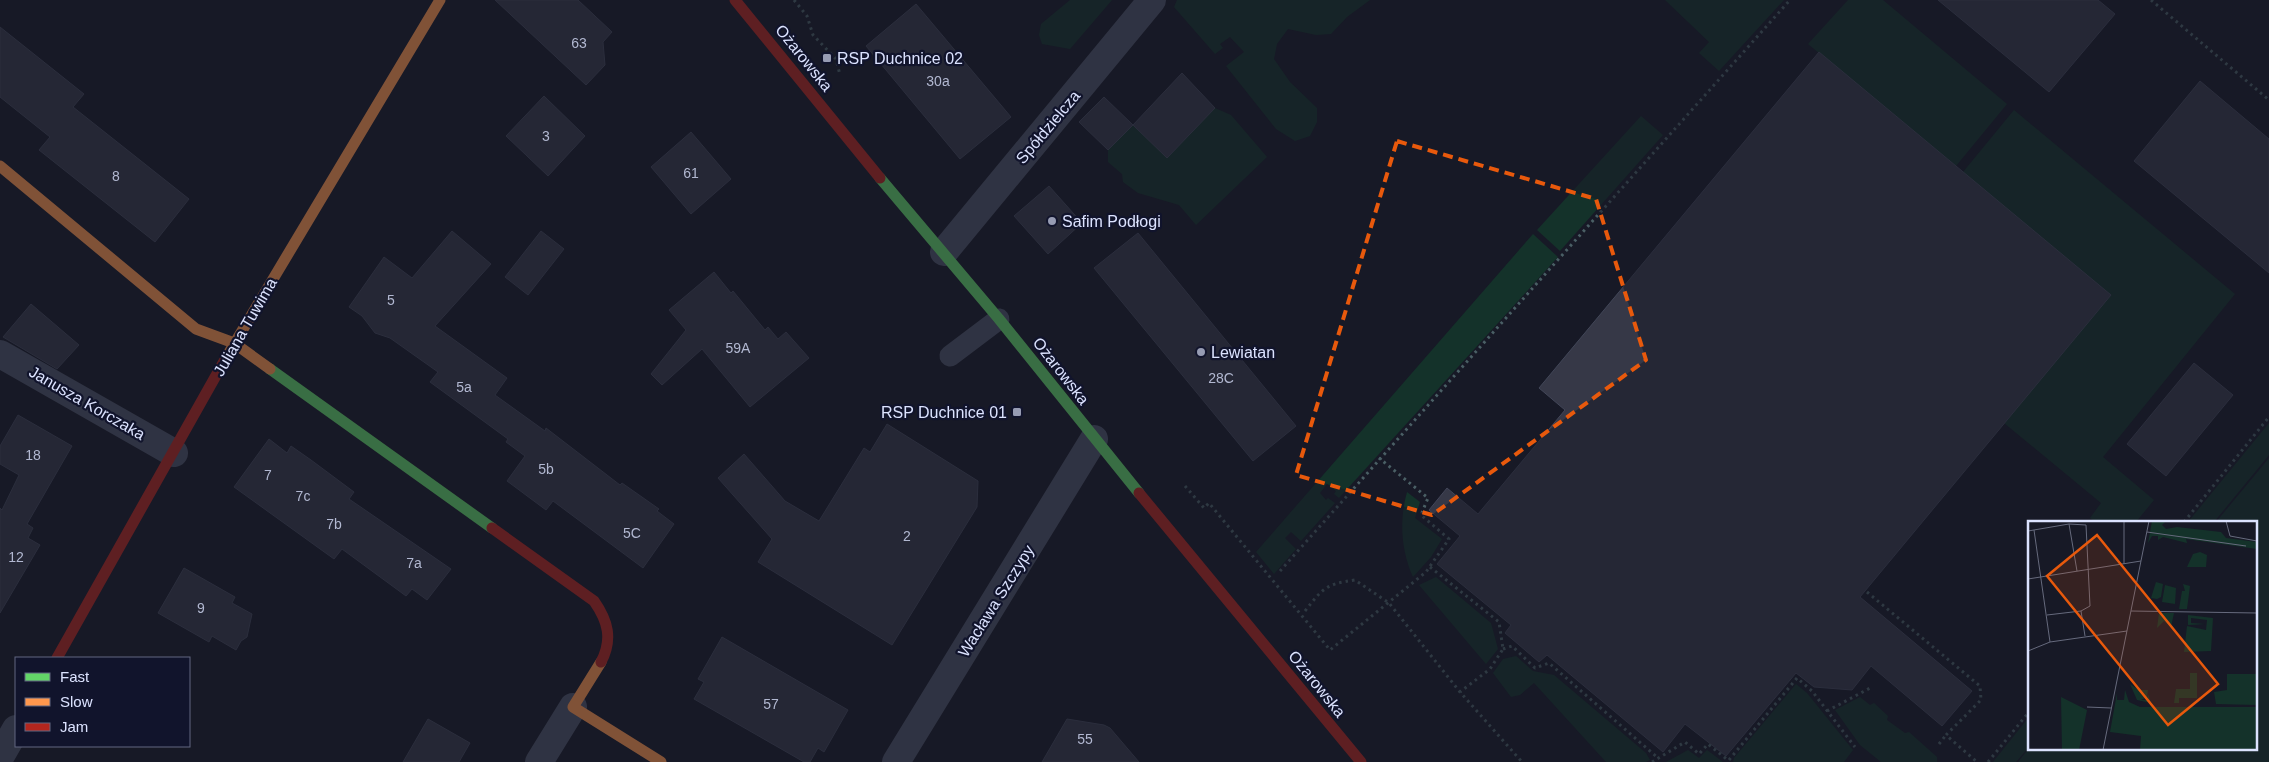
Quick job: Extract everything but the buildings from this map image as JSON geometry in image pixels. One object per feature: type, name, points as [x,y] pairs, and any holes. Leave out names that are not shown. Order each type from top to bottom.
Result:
[{"type":"street","name":"Juliana Tuwima","points":[[58,657],[174,453],[234,343],[440,0]]},
{"type":"street","name":"Ożarowska","points":[[735,0],[905,209],[999,318],[1094,439],[1361,762]]},
{"type":"street","name":"Spółdzielcza","points":[[944,252],[1152,0]]},
{"type":"street","points":[[0,166],[196,329],[234,343],[594,601],[604,611],[610,636],[605,658],[539,762]]},
{"type":"street","name":"Janusza Korczaka","points":[[0,354],[174,453]]},
{"type":"street","name":"Wacława Szczypy","points":[[896,762],[1094,439]]},
{"type":"street","points":[[573,707],[661,762]]},
{"type":"street","points":[[0,757],[15,731]]},
{"type":"lane","points":[[950,356],[999,318]]},
{"type":"path","points":[[1280,571],[1790,0]]},
{"type":"path","points":[[2152,0],[2269,100]]},
{"type":"path","points":[[2185,521],[2269,417]]},
{"type":"path","points":[[1186,486],[1204,508],[1209,503],[1330,650],[1389,603],[1430,567],[1449,539],[1421,514],[1428,498],[1380,458]]},
{"type":"path","points":[[1430,567],[1499,622],[1503,649]]},
{"type":"path","points":[[1305,611],[1315,598],[1331,584],[1355,580],[1389,603],[1460,692],[1522,762]]},
{"type":"path","points":[[1867,592],[1980,686],[1980,700],[1939,744]]},
{"type":"path","points":[[1460,692],[1490,669],[1503,649],[1512,646],[1535,668],[1550,663],[1658,758]]},
{"type":"path","points":[[1652,762],[1685,742],[1699,754],[1708,744],[1729,761],[1797,678],[1812,691],[1855,747]]},
{"type":"path","points":[[1827,711],[1872,687]]},
{"type":"path","points":[[1988,762],[2028,713]]},
{"type":"path","points":[[1946,736],[1976,762]]},
{"type":"highlighted area","points":[[1397,141],[1596,199],[1646,360],[1432,515],[1296,475]]},
{"type":"green space","points":[[1070,0],[1112,0],[1070,49],[1042,44],[1039,35],[1041,24]]},
{"type":"green space","points":[[1177,0],[1370,0],[1347,17],[1331,34],[1316,35],[1288,29],[1277,44],[1274,59],[1290,82],[1317,108],[1317,122],[1310,136],[1295,141],[1276,129],[1226,66],[1244,52],[1230,37],[1220,44],[1223,48],[1215,54],[1174,7]]},
{"type":"green space","points":[[1665,0],[1784,0],[1719,71],[1699,53],[1709,42]]},
{"type":"green space","points":[[1848,0],[1883,0],[2007,104],[1956,166],[1808,44]]},
{"type":"green space","points":[[1215,108],[1231,115],[1267,157],[1196,225],[1179,205],[1138,193],[1123,182],[1122,174],[1108,162],[1108,150],[1133,125],[1167,158]]},
{"type":"green space","points":[[2014,110],[2235,294],[2103,457],[2154,500],[2137,521],[2094,521],[2090,518],[2101,503],[2004,423],[1963,172]]},
{"type":"green space","points":[[1641,116],[1663,135],[1560,251],[1537,230]]},
{"type":"green space","points":[[1533,234],[1558,257],[1339,498],[1334,494],[1336,491],[1327,484],[1320,493],[1326,500],[1328,498],[1335,503],[1301,541],[1291,532],[1285,538],[1296,549],[1274,574],[1256,552]]},
{"type":"green space","points":[[2269,423],[2269,455],[2215,521],[2189,521]]},
{"type":"green space","points":[[2269,458],[2269,762],[2018,762],[2028,749],[2256,750],[2256,521],[2217,521]]},
{"type":"green space","points":[[1407,492],[1420,502],[1415,518],[1442,539],[1431,557],[1413,577],[1402,535],[1404,503]]},
{"type":"green space","points":[[1436,577],[1491,623],[1498,649],[1486,664],[1419,585]]},
{"type":"green space","points":[[1516,656],[1533,671],[1554,675],[1646,753],[1650,760],[1646,762],[1606,762],[1534,683],[1520,695],[1511,697],[1493,673],[1503,659]]},
{"type":"green space","points":[[1796,684],[1807,693],[1853,750],[1844,762],[1733,762],[1734,758]]},
{"type":"green space","points":[[1860,697],[1870,705],[1874,703],[1888,716],[1887,720],[1905,733],[1909,732],[1937,757],[1937,762],[1881,762],[1860,745],[1835,710]]},
{"type":"green space","points":[[2028,718],[2028,748],[2016,762],[1993,762]]},
{"type":"green space","points":[[1688,750],[1699,758],[1707,750],[1723,762],[1666,762]]},
{"type":"traffic: fast","points":[[880,178],[999,319],[1139,493]]},
{"type":"traffic: fast","points":[[270,369],[492,528]]},
{"type":"traffic: slow","points":[[227,356],[440,0]]},
{"type":"traffic: slow","points":[[0,166],[196,329],[234,343],[270,369]]},
{"type":"traffic: slow","points":[[601,662],[573,707],[661,762]]},
{"type":"traffic: jam","points":[[735,0],[880,178]]},
{"type":"traffic: jam","points":[[58,657],[227,356]]},
{"type":"traffic: jam","points":[[1139,493],[1361,762]]},
{"type":"traffic: jam","points":[[492,528],[594,601],[606,623],[608,638],[605,654],[601,662]]},
{"type":"place","name":"RSP Duchnice 02","points":[[827,58]]},
{"type":"place","name":"Safim Podłogi","points":[[1052,221]]},
{"type":"place","name":"Lewiatan","points":[[1201,352]]},
{"type":"place","name":"RSP Duchnice 01","points":[[1017,412]]}]
